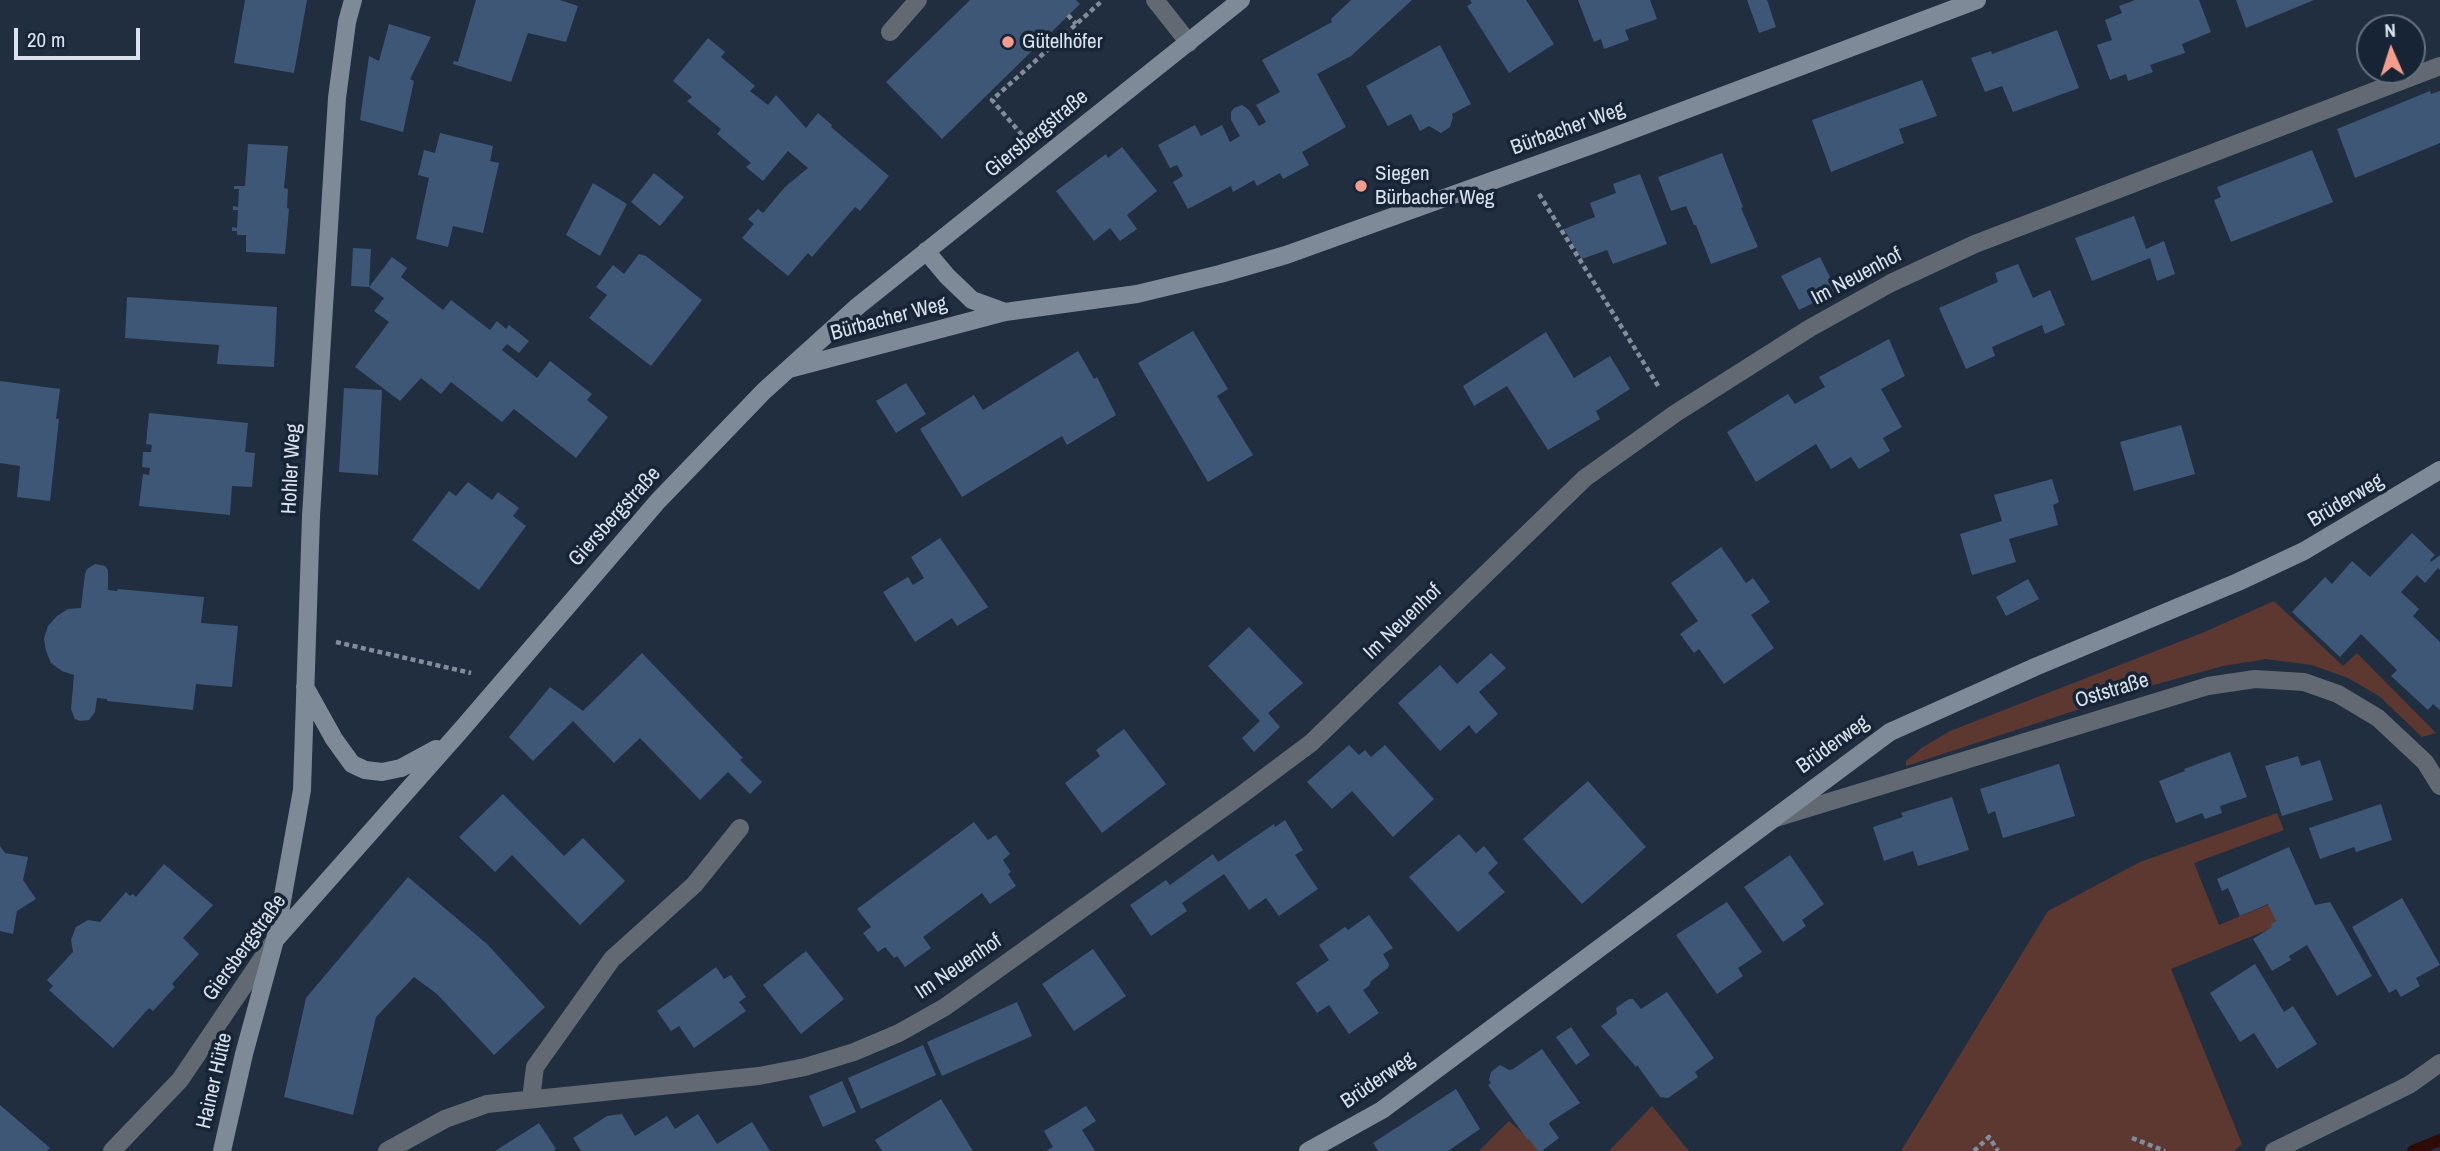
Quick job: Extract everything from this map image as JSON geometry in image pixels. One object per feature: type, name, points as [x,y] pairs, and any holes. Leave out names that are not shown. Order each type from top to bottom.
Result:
[{"type":"street","name":"Hohler Weg","points":[[275,940],[302,790],[311,516],[336,110],[347,22],[353,0]]},
{"type":"street","points":[[890,32],[918,0]]},
{"type":"street","points":[[1155,0],[1189,43]]},
{"type":"street","name":"Giersbergstraße","points":[[112,1151],[180,1080],[275,940],[461,730],[658,501],[785,370],[926,251],[1241,0]]},
{"type":"street","name":"Bürbacher Weg","points":[[785,370],[1005,312],[1137,294],[1286,255],[1977,0]]},
{"type":"street","name":"Im Neuenhof","points":[[387,1151],[445,1119],[487,1104],[759,1076],[805,1067],[854,1052],[899,1033],[945,1007],[1311,743],[1585,478],[1676,414],[1810,328],[1891,283],[1975,244],[2440,66]]},
{"type":"street","name":"Bürbacher Weg","points":[[926,251],[972,300],[1005,312]]},
{"type":"street","name":"Brüderweg","points":[[1308,1151],[1382,1110],[1891,732],[2304,551],[2440,470]]},
{"type":"street","name":"Oststraße","points":[[1769,820],[2208,686],[2255,679],[2304,682],[2338,694],[2378,718],[2425,762],[2440,786]]},
{"type":"street","points":[[305,686],[334,739],[352,764],[365,770],[382,772],[401,768],[425,757],[461,730]]},
{"type":"street","points":[[531,1099],[535,1067],[612,959],[694,885],[740,828]]},
{"type":"street","name":"Hainer Hütte","points":[[222,1151],[275,940]]},
{"type":"street","points":[[2274,1151],[2409,1086],[2440,1063]]},
{"type":"path","points":[[1042,160],[992,100],[1103,0]]},
{"type":"path","points":[[1068,15],[1076,24]]},
{"type":"path","points":[[1020,63],[1027,69]]},
{"type":"path","points":[[998,84],[1003,90]]},
{"type":"path","points":[[1524,169],[1676,414]]},
{"type":"path","points":[[345,644],[450,668]]},
{"type":"path","points":[[1974,1151],[1989,1138],[1998,1151]]},
{"type":"path","points":[[2132,1138],[2163,1151]]},
{"type":"shaded area","points":[[2274,601],[2343,666],[2357,653],[2436,733],[2422,737],[2379,696],[2348,678],[2312,665],[2266,659],[2223,666],[2150,686],[1906,766],[1906,761],[1923,747],[1950,731],[2202,633]]},
{"type":"shaded area","points":[[2277,813],[2284,830],[2194,863],[2219,925],[2277,901],[2287,922],[2171,969],[2242,1144],[2234,1151],[1901,1151],[2048,911],[2140,862]]},
{"type":"shaded area","points":[[1652,1106],[1689,1151],[1609,1151]]},
{"type":"shaded area","points":[[1509,1121],[1543,1151],[1479,1151]]},
{"type":"building","points":[[245,0],[307,0],[294,73],[234,63]]},
{"type":"building","points":[[476,0],[560,0],[578,6],[566,42],[528,33],[511,82],[453,64],[454,61],[458,62]]},
{"type":"building","points":[[970,0],[1076,0],[1080,4],[942,139],[886,82]]},
{"type":"building","points":[[1351,0],[1412,0],[1351,56],[1317,74],[1346,127],[1302,152],[1309,165],[1283,179],[1280,173],[1257,186],[1254,180],[1233,192],[1231,186],[1188,209],[1173,182],[1183,176],[1177,165],[1170,168],[1158,145],[1195,125],[1201,136],[1222,125],[1230,142],[1240,136],[1231,120],[1231,112],[1242,105],[1249,110],[1259,126],[1266,122],[1256,105],[1280,92],[1262,60],[1332,22],[1331,19]]},
{"type":"building","points":[[1470,0],[1526,0],[1554,44],[1509,73],[1467,6],[1472,3]]},
{"type":"building","points":[[1578,0],[1650,0],[1657,19],[1625,30],[1629,40],[1604,49],[1601,39],[1594,42]]},
{"type":"building","points":[[1747,0],[1767,0],[1776,27],[1759,33]]},
{"type":"building","points":[[2135,0],[2199,0],[2211,32],[2182,44],[2185,53],[2150,65],[2153,72],[2128,81],[2126,74],[2110,80],[2097,45],[2112,40],[2105,20],[2122,13],[2119,6]]},
{"type":"building","points":[[2236,0],[2314,0],[2246,28]]},
{"type":"building","points":[[389,24],[431,37],[410,79],[414,81],[403,132],[360,120],[369,56],[379,61]]},
{"type":"building","points":[[2057,30],[2079,88],[2013,112],[2002,86],[1985,92],[1971,58],[1991,51],[1992,54]]},
{"type":"building","points":[[708,38],[725,52],[721,57],[755,86],[750,91],[768,105],[776,95],[806,128],[818,113],[889,176],[860,211],[855,207],[812,257],[808,253],[788,276],[742,238],[754,224],[748,219],[758,209],[763,213],[785,187],[808,168],[788,151],[763,181],[746,167],[751,163],[717,134],[721,129],[687,101],[692,97],[673,81]]},
{"type":"building","points":[[1440,45],[1471,104],[1452,114],[1450,127],[1441,133],[1429,126],[1420,131],[1411,114],[1388,126],[1366,86]]},
{"type":"building","points":[[1922,80],[1937,116],[1899,129],[1904,143],[1831,172],[1812,120]]},
{"type":"building","points":[[2430,91],[2431,94],[2440,91],[2440,143],[2355,178],[2337,129]]},
{"type":"building","points":[[440,133],[493,146],[490,161],[499,163],[483,233],[453,226],[448,247],[416,239],[429,178],[418,175],[424,150],[435,153]]},
{"type":"building","points":[[248,144],[288,146],[284,188],[288,189],[289,209],[285,254],[246,252],[246,235],[237,235],[237,231],[232,231],[232,227],[237,228],[238,210],[233,210],[233,206],[238,207],[239,189],[234,189],[234,186],[245,186]]},
{"type":"building","points":[[1122,147],[1157,191],[1127,215],[1137,229],[1120,241],[1110,228],[1094,241],[1056,191],[1106,154],[1108,158]]},
{"type":"building","points":[[2312,150],[2333,202],[2231,242],[2214,200],[2221,197],[2217,187]]},
{"type":"building","points":[[1722,153],[1758,247],[1711,264],[1686,206],[1671,211],[1658,177]]},
{"type":"building","points":[[654,173],[684,197],[660,226],[631,202]]},
{"type":"building","points":[[1640,174],[1667,244],[1613,264],[1607,250],[1582,259],[1564,229],[1595,217],[1590,203],[1616,193],[1613,184]]},
{"type":"building","points":[[593,183],[627,204],[600,256],[566,235]]},
{"type":"building","points":[[2134,216],[2146,249],[2164,241],[2175,274],[2157,281],[2150,258],[2092,281],[2075,238]]},
{"type":"building","points":[[353,248],[371,249],[369,287],[351,286]]},
{"type":"building","points":[[639,254],[646,256],[702,300],[651,366],[589,318],[607,295],[596,287],[613,265],[624,274]]},
{"type":"building","points":[[392,257],[407,268],[401,277],[443,310],[451,300],[490,330],[497,321],[506,329],[509,325],[529,341],[519,353],[507,344],[502,350],[537,378],[550,361],[592,394],[587,400],[608,417],[576,458],[514,409],[502,422],[451,382],[441,394],[421,378],[400,401],[355,367],[389,322],[374,311],[384,298],[369,287]]},
{"type":"building","points":[[1820,257],[1837,291],[1799,310],[1781,276]]},
{"type":"building","points":[[2018,264],[2033,298],[2050,290],[2065,325],[2045,334],[2042,325],[1992,347],[1995,356],[1966,369],[1939,308],[1998,282],[1995,273]]},
{"type":"building","points":[[127,297],[277,307],[274,367],[217,364],[219,345],[125,338]]},
{"type":"building","points":[[1193,331],[1228,389],[1217,396],[1253,455],[1208,482],[1138,363]]},
{"type":"building","points":[[1546,332],[1574,378],[1610,356],[1630,389],[1596,411],[1600,419],[1548,450],[1507,386],[1474,406],[1463,386]]},
{"type":"building","points":[[1889,339],[1905,376],[1881,389],[1902,427],[1883,438],[1890,451],[1859,469],[1851,457],[1831,469],[1816,444],[1756,482],[1727,432],[1788,394],[1795,404],[1825,387],[1819,377]]},
{"type":"building","points":[[1078,351],[1094,379],[1097,377],[1116,415],[1067,445],[1062,436],[962,497],[920,429],[974,395],[983,410]]},
{"type":"building","points":[[0,381],[60,389],[50,501],[17,497],[20,466],[0,463]]},
{"type":"building","points":[[906,383],[926,414],[896,433],[876,401]]},
{"type":"building","points":[[344,388],[382,390],[378,475],[339,472]]},
{"type":"building","points":[[149,413],[248,423],[245,452],[255,453],[252,487],[232,486],[230,515],[139,506],[143,474],[149,475],[150,468],[142,467],[143,452],[151,452],[152,445],[146,444]]},
{"type":"building","points":[[2181,425],[2195,474],[2134,491],[2120,442]]},
{"type":"building","points":[[2052,479],[2059,502],[2053,505],[2058,525],[2009,539],[2016,562],[1972,575],[1960,534],[2002,521],[1994,495]]},
{"type":"building","points":[[468,482],[492,500],[498,492],[519,508],[513,516],[526,526],[479,590],[412,540],[449,491],[456,496]]},
{"type":"building","points":[[2412,533],[2435,555],[2431,562],[2440,555],[2440,570],[2438,568],[2425,583],[2417,575],[2401,592],[2419,609],[2413,616],[2440,642],[2440,710],[2433,704],[2428,710],[2391,676],[2397,670],[2361,634],[2340,657],[2292,612],[2325,577],[2332,584],[2352,561],[2370,577]]},
{"type":"building","points":[[940,538],[988,607],[957,626],[952,618],[915,642],[883,592],[908,577],[913,585],[924,578],[911,557]]},
{"type":"building","points":[[1721,547],[1746,583],[1753,578],[1770,602],[1751,615],[1774,648],[1724,684],[1699,649],[1694,653],[1680,634],[1698,621],[1671,583]]},
{"type":"building","points":[[95,564],[105,566],[108,570],[108,590],[204,597],[201,623],[238,626],[232,687],[196,684],[193,710],[97,698],[95,712],[89,720],[75,719],[71,709],[74,675],[51,663],[44,638],[48,626],[57,616],[68,609],[81,608],[85,574],[87,569]]},
{"type":"building","points":[[2028,579],[2039,599],[2006,616],[1996,597]]},
{"type":"building","points":[[1249,627],[1303,683],[1268,713],[1280,727],[1254,752],[1242,738],[1260,721],[1208,666]]},
{"type":"building","points":[[642,653],[743,758],[740,760],[762,782],[750,794],[728,772],[700,800],[640,738],[614,763],[573,721],[533,761],[509,737],[550,687],[583,711]]},
{"type":"building","points":[[1491,653],[1506,668],[1479,692],[1498,714],[1476,734],[1469,725],[1440,751],[1398,703],[1440,665],[1457,684]]},
{"type":"building","points":[[1124,729],[1166,784],[1102,833],[1065,783],[1100,756],[1096,750]]},
{"type":"building","points":[[1349,745],[1359,755],[1365,750],[1371,757],[1385,745],[1434,799],[1393,837],[1352,791],[1332,809],[1307,782]]},
{"type":"building","points":[[2230,752],[2247,797],[2220,806],[2222,813],[2205,819],[2202,813],[2176,823],[2159,781]]},
{"type":"building","points":[[2298,756],[2301,766],[2320,760],[2333,800],[2282,816],[2265,766]]},
{"type":"building","points":[[2059,764],[2075,816],[2003,838],[1995,811],[1988,814],[1980,789]]},
{"type":"building","points":[[1588,781],[1646,847],[1582,904],[1523,839]]},
{"type":"building","points":[[503,794],[564,856],[583,838],[625,881],[580,925],[512,855],[495,872],[459,837]]},
{"type":"building","points":[[1952,797],[1969,850],[1918,866],[1913,851],[1884,861],[1873,827],[1903,817],[1901,813]]},
{"type":"building","points":[[2381,804],[2392,840],[2356,852],[2354,847],[2320,859],[2309,828]]},
{"type":"building","points":[[1285,820],[1303,850],[1295,855],[1318,889],[1279,916],[1266,898],[1249,910],[1224,874],[1182,903],[1187,911],[1151,936],[1130,905],[1166,880],[1170,885],[1213,854],[1218,862],[1274,824],[1275,827]]},
{"type":"building","points":[[974,822],[988,840],[996,835],[1010,854],[1003,860],[1016,886],[990,904],[982,893],[923,937],[931,948],[905,967],[897,956],[894,958],[885,947],[878,952],[863,933],[871,927],[857,909]]},
{"type":"building","points":[[1459,834],[1476,853],[1484,846],[1498,863],[1488,873],[1505,892],[1458,932],[1409,877]]},
{"type":"building","points":[[0,846],[5,853],[28,857],[23,880],[36,899],[17,911],[13,934],[0,931]]},
{"type":"building","points":[[2289,847],[2315,905],[2330,902],[2372,976],[2337,996],[2307,945],[2289,956],[2291,960],[2272,971],[2253,939],[2272,927],[2271,924],[2276,921],[2268,904],[2240,916],[2228,888],[2222,891],[2217,879]]},
{"type":"building","points":[[1790,855],[1824,904],[1802,920],[1806,926],[1783,942],[1744,887]]},
{"type":"building","points":[[164,864],[213,905],[183,938],[199,954],[172,984],[175,987],[153,1011],[149,1008],[113,1048],[49,990],[53,986],[47,980],[73,952],[71,940],[76,927],[88,920],[100,922],[126,892],[136,897]]},
{"type":"building","points":[[408,877],[487,944],[545,1007],[494,1055],[437,994],[414,977],[376,1017],[353,1115],[284,1097],[306,998]]},
{"type":"building","points":[[2402,898],[2440,965],[2416,978],[2420,986],[2401,997],[2396,989],[2389,993],[2352,927]]},
{"type":"building","points":[[1727,902],[1762,952],[1738,968],[1743,976],[1717,994],[1676,935]]},
{"type":"building","points":[[1369,915],[1393,948],[1383,954],[1389,964],[1388,968],[1363,990],[1379,1013],[1349,1034],[1329,1005],[1317,1013],[1296,983],[1329,960],[1319,945]]},
{"type":"building","points":[[1093,949],[1126,996],[1074,1031],[1042,984]]},
{"type":"building","points":[[806,951],[844,999],[801,1034],[763,985]]},
{"type":"building","points":[[2255,964],[2284,1012],[2293,1006],[2317,1044],[2277,1069],[2254,1033],[2240,1042],[2210,993]]},
{"type":"building","points":[[716,967],[724,979],[731,975],[746,997],[739,1002],[746,1011],[694,1048],[679,1026],[671,1031],[657,1011]]},
{"type":"building","points":[[1667,992],[1714,1058],[1695,1072],[1698,1077],[1668,1098],[1660,1097],[1637,1065],[1636,1067],[1601,1026],[1617,1014],[1616,1008],[1629,999],[1633,999],[1641,1009]]},
{"type":"building","points":[[1017,1002],[1032,1036],[942,1076],[927,1042]]},
{"type":"building","points":[[1571,1027],[1590,1055],[1576,1065],[1556,1037]]},
{"type":"building","points":[[923,1045],[936,1075],[861,1109],[848,1078]]},
{"type":"building","points":[[1542,1049],[1580,1103],[1550,1122],[1559,1138],[1542,1151],[1538,1151],[1488,1085],[1491,1083],[1491,1072],[1500,1065],[1509,1070],[1513,1069]]},
{"type":"building","points":[[842,1081],[856,1112],[823,1127],[809,1096]]},
{"type":"building","points":[[1456,1089],[1480,1129],[1448,1151],[1378,1151],[1373,1143]]},
{"type":"building","points":[[941,1099],[973,1151],[882,1151],[875,1140]]},
{"type":"building","points":[[0,1105],[50,1148],[47,1151],[0,1151]]},
{"type":"building","points":[[1086,1106],[1096,1121],[1082,1130],[1095,1151],[1046,1151],[1053,1147],[1044,1131]]},
{"type":"building","points":[[622,1114],[635,1136],[667,1116],[675,1129],[698,1114],[717,1144],[752,1122],[770,1151],[581,1151],[573,1138],[607,1116]]},
{"type":"building","points":[[539,1123],[556,1149],[553,1151],[495,1151]]},
{"type":"waterway","points":[[2413,1151],[2440,1140]]},
{"type":"place","name":"Gütelhöfer","points":[[1008,42]]},
{"type":"place","name":"Siegen Bürbacher Weg","points":[[1361,186]]}]
